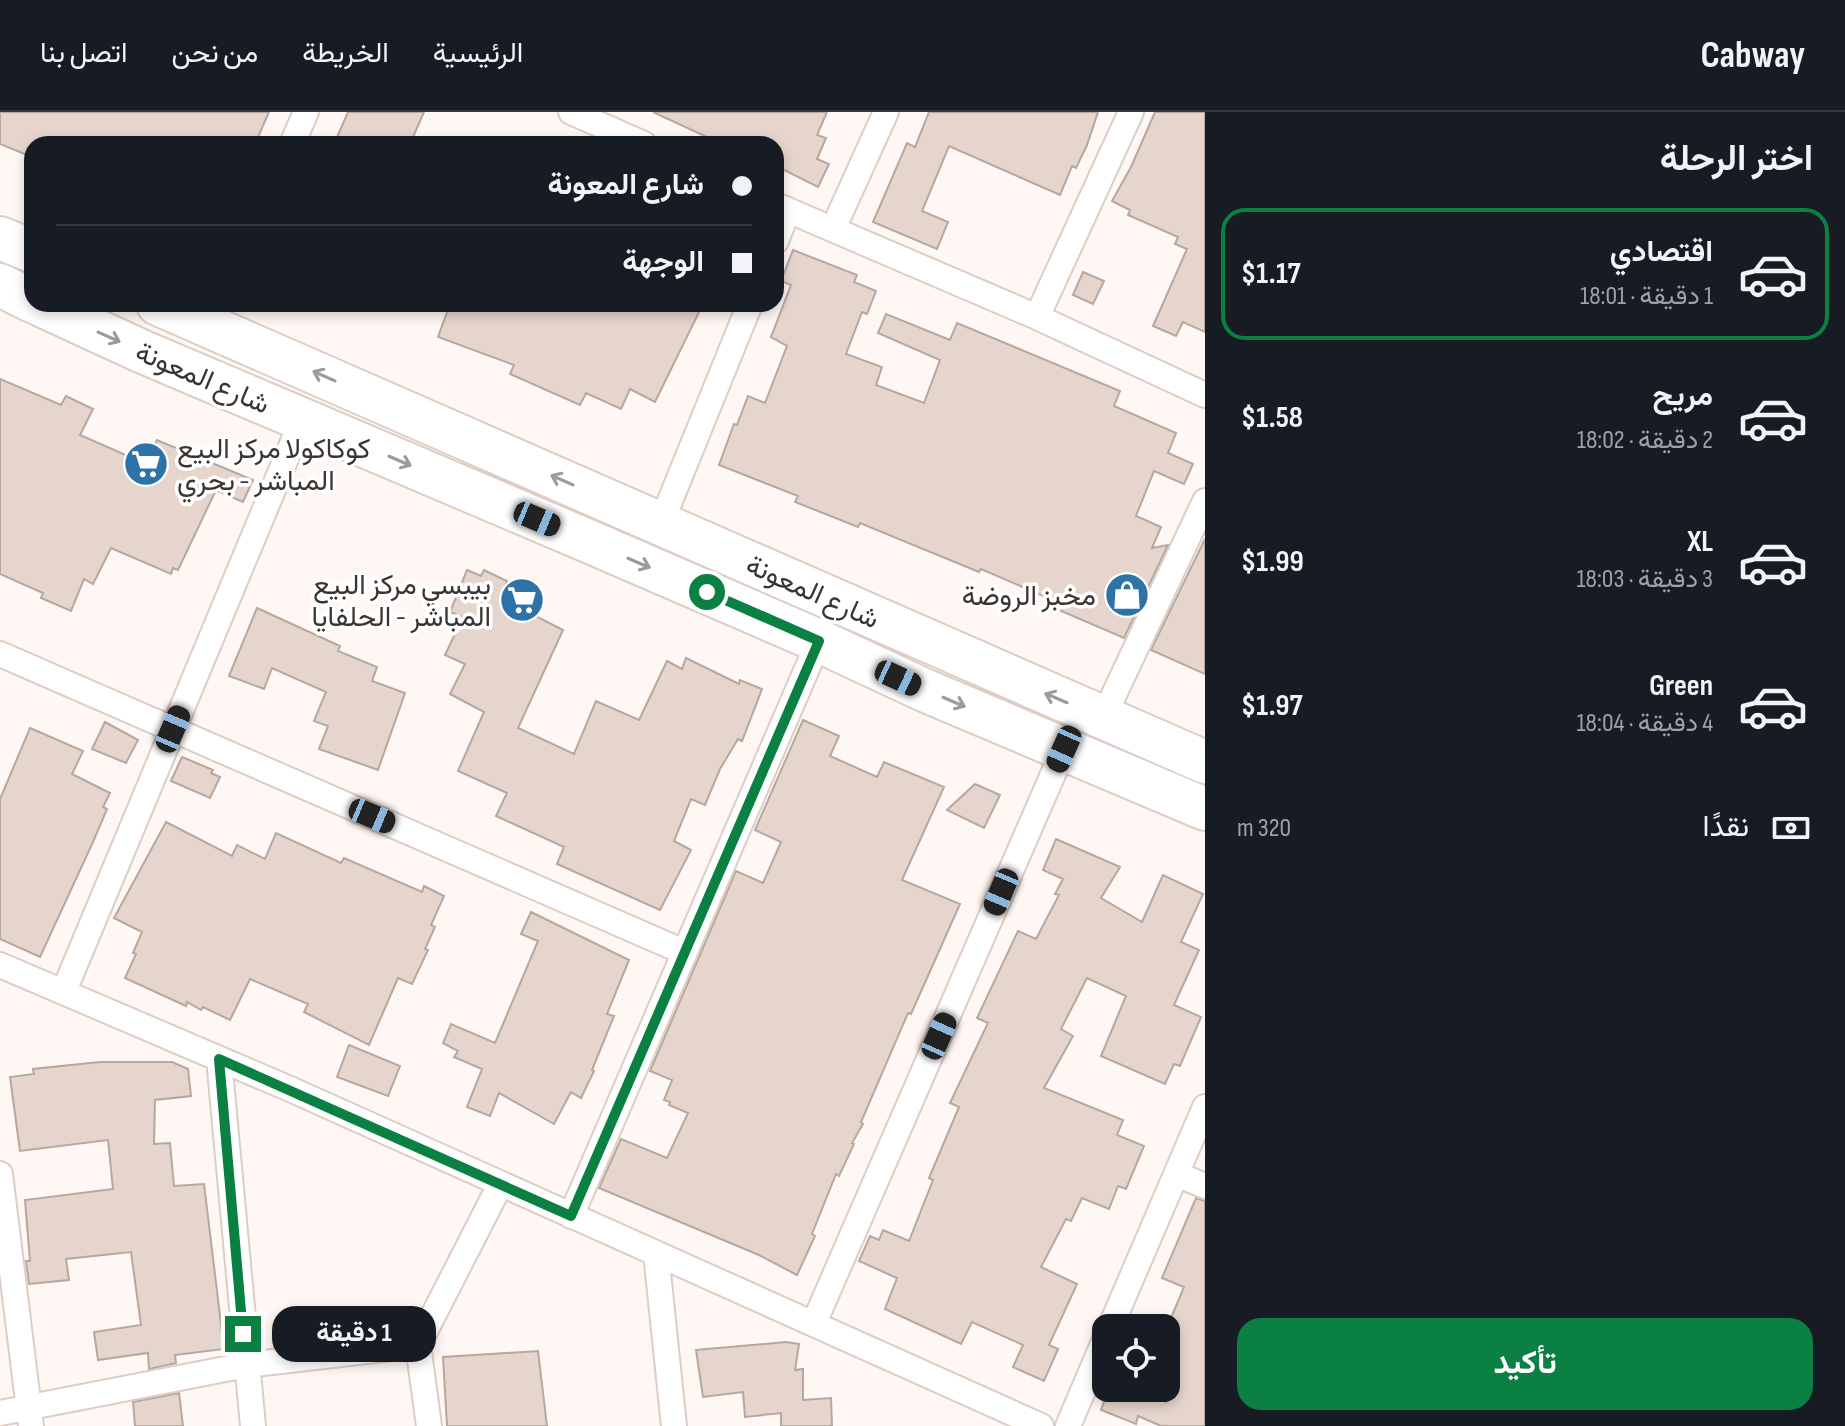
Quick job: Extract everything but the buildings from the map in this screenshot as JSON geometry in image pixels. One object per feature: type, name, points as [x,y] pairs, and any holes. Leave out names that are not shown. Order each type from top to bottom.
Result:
[{"type":"highway","points":[[0,238],[24,248]]},
{"type":"highway","points":[[0,285],[24,297]]},
{"type":"highway","name":"شارع المعونة","points":[[56,312],[1205,809]]},
{"type":"highway","name":"شارع المعونة","points":[[213,315],[882,623],[1205,762]]},
{"type":"street","points":[[296,136],[306,112]]},
{"type":"street","points":[[571,112],[624,122]]},
{"type":"street","points":[[833,229],[886,112]]},
{"type":"street","points":[[1037,317],[1131,112]]},
{"type":"street","points":[[784,209],[1037,317],[1205,395]]},
{"type":"street","points":[[661,523],[747,312]]},
{"type":"street","points":[[64,991],[303,418]]},
{"type":"street","points":[[1103,718],[1205,501]]},
{"type":"street","points":[[571,1216],[819,641]]},
{"type":"street","points":[[0,654],[684,952]]},
{"type":"street","points":[[814,1323],[1064,749]]},
{"type":"street","points":[[0,965],[219,1059],[1041,1426]]},
{"type":"street","points":[[219,1059],[253,1426]]},
{"type":"street","points":[[1116,1314],[1205,1107]]},
{"type":"street","points":[[0,1174],[30,1417]]},
{"type":"street","points":[[1176,1174],[1205,1186]]},
{"type":"street","points":[[429,1426],[418,1345],[500,1185]]},
{"type":"street","points":[[656,1253],[674,1426]]},
{"type":"street","points":[[0,1413],[30,1417],[246,1365],[418,1345]]},
{"type":"street","points":[[1068,1426],[1092,1370]]},
{"type":"place","name":"كوكاكولا مركز البيع المباشر - بحري","points":[[146,464]]},
{"type":"place","name":"مخبز الروضة","points":[[1127,595]]},
{"type":"place","name":"بيبسي مركز البيع المباشر - الحلفايا","points":[[522,600]]},
{"type":"route","points":[[243,1334],[219,1059],[571,1216],[819,641],[707,592]]}]
